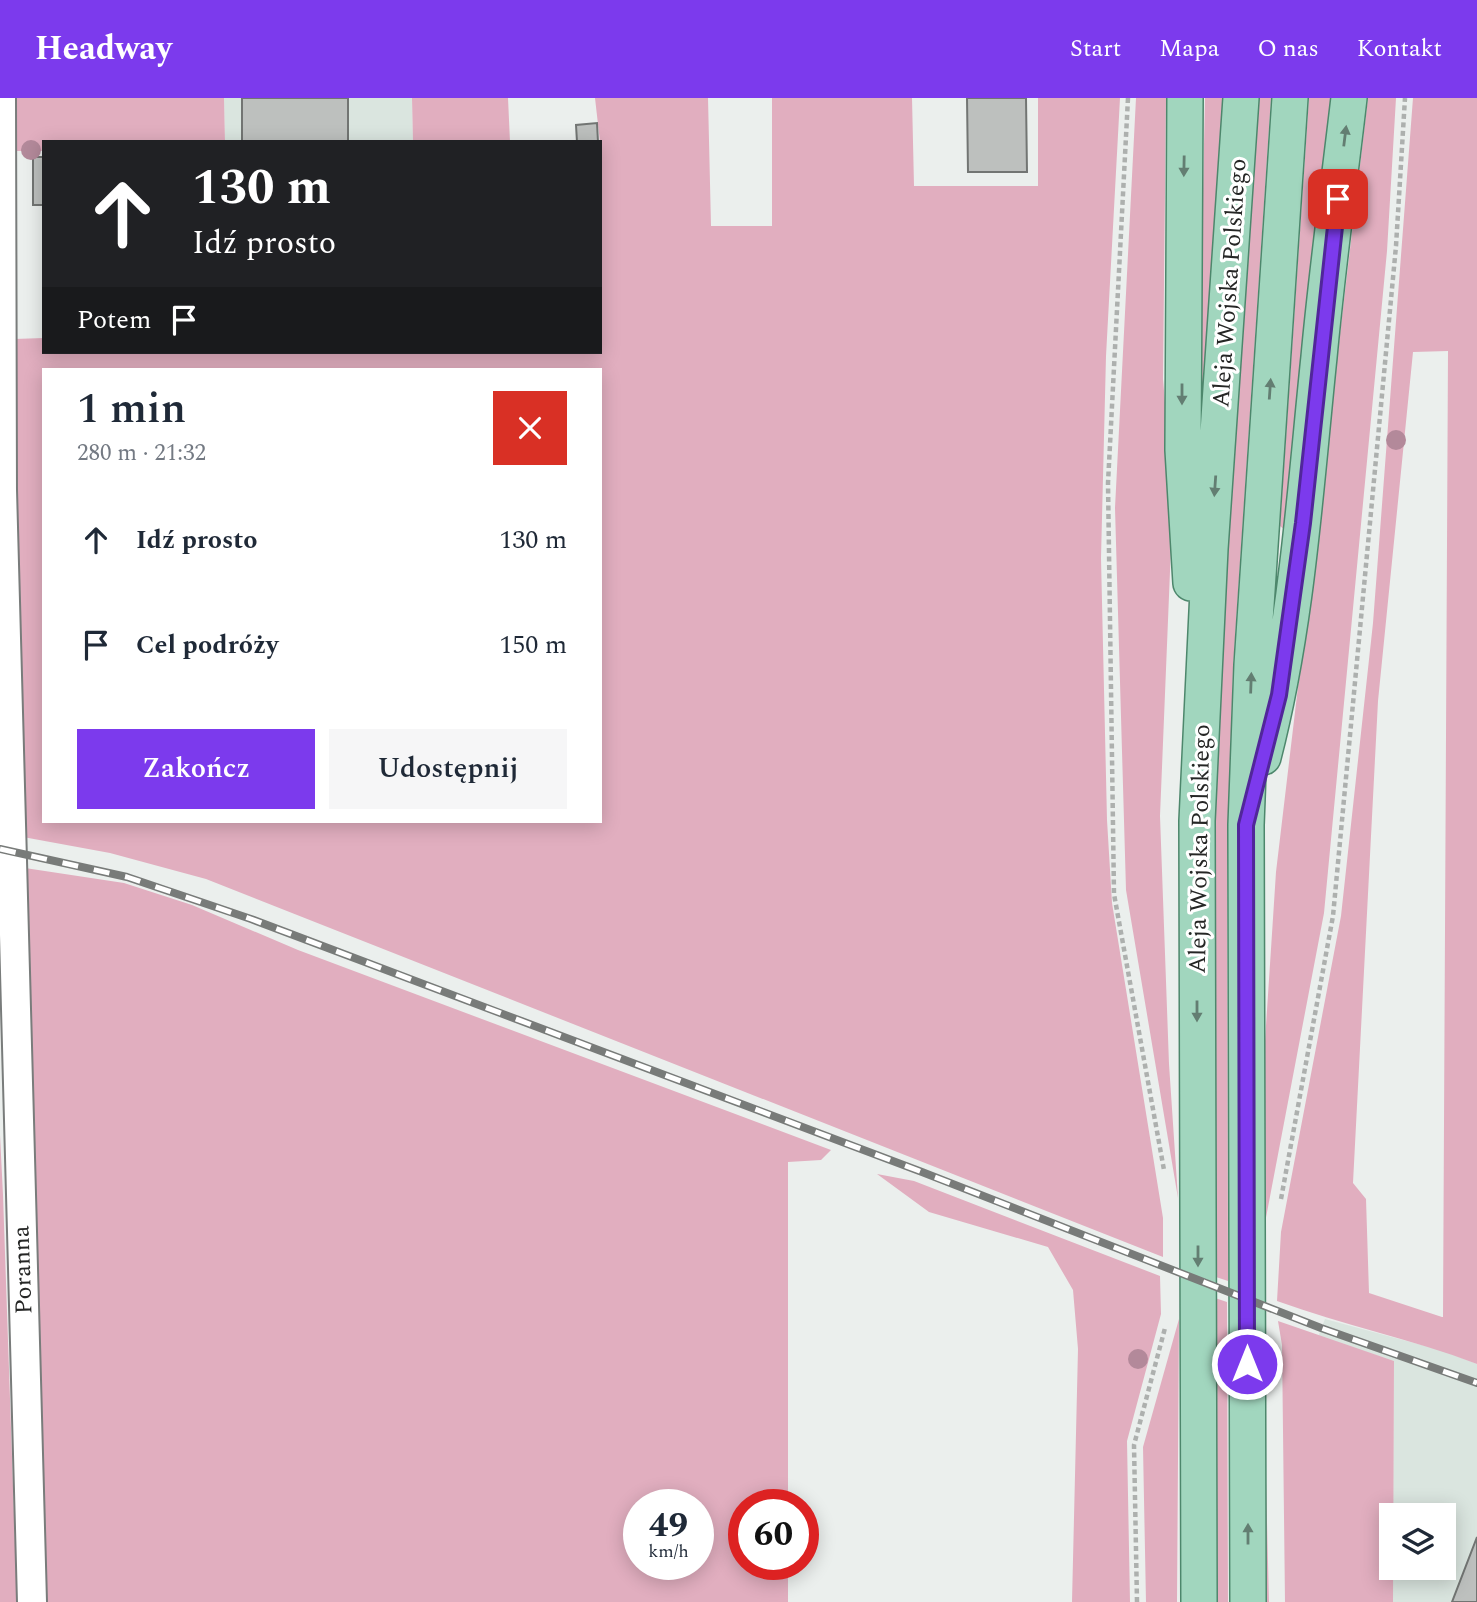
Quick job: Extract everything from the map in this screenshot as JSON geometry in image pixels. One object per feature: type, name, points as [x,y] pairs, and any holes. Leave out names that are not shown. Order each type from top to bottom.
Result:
[{"type":"main road","points":[[1185,98],[1185,528],[1202,673]]},
{"type":"main road","name":"Aleja Wojska Polskiego","points":[[1199,1602],[1196,873],[1202,673],[1241,98]]},
{"type":"main road","name":"Aleja Wojska Polskiego","points":[[1248,1602],[1246,825],[1255,614],[1290,98]]},
{"type":"main road","points":[[1246,825],[1279,695],[1298,563],[1349,98]]},
{"type":"street","name":"Poranna","points":[[1,98],[2,490],[32,1602]]},
{"type":"path","points":[[1128,98],[1108,483],[1114,894],[1160,1147]]},
{"type":"path","points":[[1281,1202],[1333,916],[1391,300],[1405,98]]},
{"type":"path","points":[[1136,1602],[1134,1445],[1167,1322]]},
{"type":"shaded area","points":[[13,98],[224,98],[225,140],[42,140],[42,151],[13,151]]},
{"type":"shaded area","points":[[224,98],[412,98],[413,140],[225,140]]},
{"type":"shaded area","points":[[412,98],[508,98],[510,140],[413,140]]},
{"type":"shaded area","points":[[595,98],[708,98],[711,226],[772,226],[772,98],[912,98],[914,186],[1038,186],[1038,98],[1120,98],[1106,356],[1101,558],[1107,820],[1112,903],[1163,1218],[1163,1257],[206,879],[110,853],[23,837],[15,541],[14,339],[42,338],[42,354],[602,354],[602,140],[600,140]]},
{"type":"shaded area","points":[[1136,98],[1166,98],[1163,379],[1173,498],[1160,816],[1169,1064],[1178,1198],[1126,890],[1115,508]]},
{"type":"shaded area","points":[[1205,98],[1224,98],[1197,470]]},
{"type":"shaded area","points":[[1257,98],[1271,98],[1233,668],[1227,866],[1228,1281],[1216,1277],[1216,744]]},
{"type":"shaded area","points":[[1309,98],[1333,98],[1286,531],[1280,526]]},
{"type":"shaded area","points":[[1368,98],[1396,98],[1387,251],[1324,913],[1264,1228],[1265,1041],[1276,872]]},
{"type":"shaded area","points":[[1413,98],[1477,98],[1477,1364],[1277,1301],[1281,1232],[1341,916],[1373,623]],"holes":[[[1448,351],[1443,1317],[1369,1293],[1366,1199],[1353,1183],[1378,701],[1413,352]]]},
{"type":"shaded area","points":[[25,868],[124,883],[192,905],[298,950],[831,1150],[821,1160],[788,1162],[788,1489],[728,1489],[728,1580],[788,1580],[788,1602],[46,1602]]},
{"type":"shaded area","points":[[0,1135],[3,1195],[17,1602],[0,1602]]},
{"type":"shaded area","points":[[877,1174],[914,1181],[1160,1276],[1161,1314],[1127,1441],[1130,1602],[1072,1602],[1078,1349],[1073,1290],[1048,1247],[929,1212]]},
{"type":"shaded area","points":[[1215,1298],[1227,1302],[1228,1602],[1216,1602]]},
{"type":"shaded area","points":[[1179,1319],[1177,1602],[1146,1602],[1143,1447]]},
{"type":"shaded area","points":[[1325,1319],[1444,1351],[1477,1364],[1477,1602],[1393,1602],[1393,1580],[1456,1580],[1456,1503],[1393,1503],[1394,1361],[1318,1337]]},
{"type":"shaded area","points":[[1278,1321],[1394,1361],[1393,1503],[1379,1503],[1379,1580],[1393,1580],[1393,1602],[1285,1602],[1282,1345]]},
{"type":"shaded area","points":[[1265,1442],[1269,1602],[1266,1602]]},
{"type":"building","points":[[242,98],[348,98],[348,140],[242,140]]},
{"type":"building","points":[[967,98],[1026,98],[1027,172],[968,172]]},
{"type":"building","points":[[597,123],[598,140],[577,140],[576,125]]},
{"type":"building","points":[[33,157],[42,157],[42,205],[33,205]]},
{"type":"building","points":[[1477,1537],[1477,1602],[1452,1602]]},
{"type":"railway","points":[[0,849],[127,877],[251,919],[922,1172],[1321,1328],[1477,1383]]},
{"type":"route","points":[[1247,1364],[1246,825],[1279,695],[1303,523],[1319,355],[1338,199]]}]
